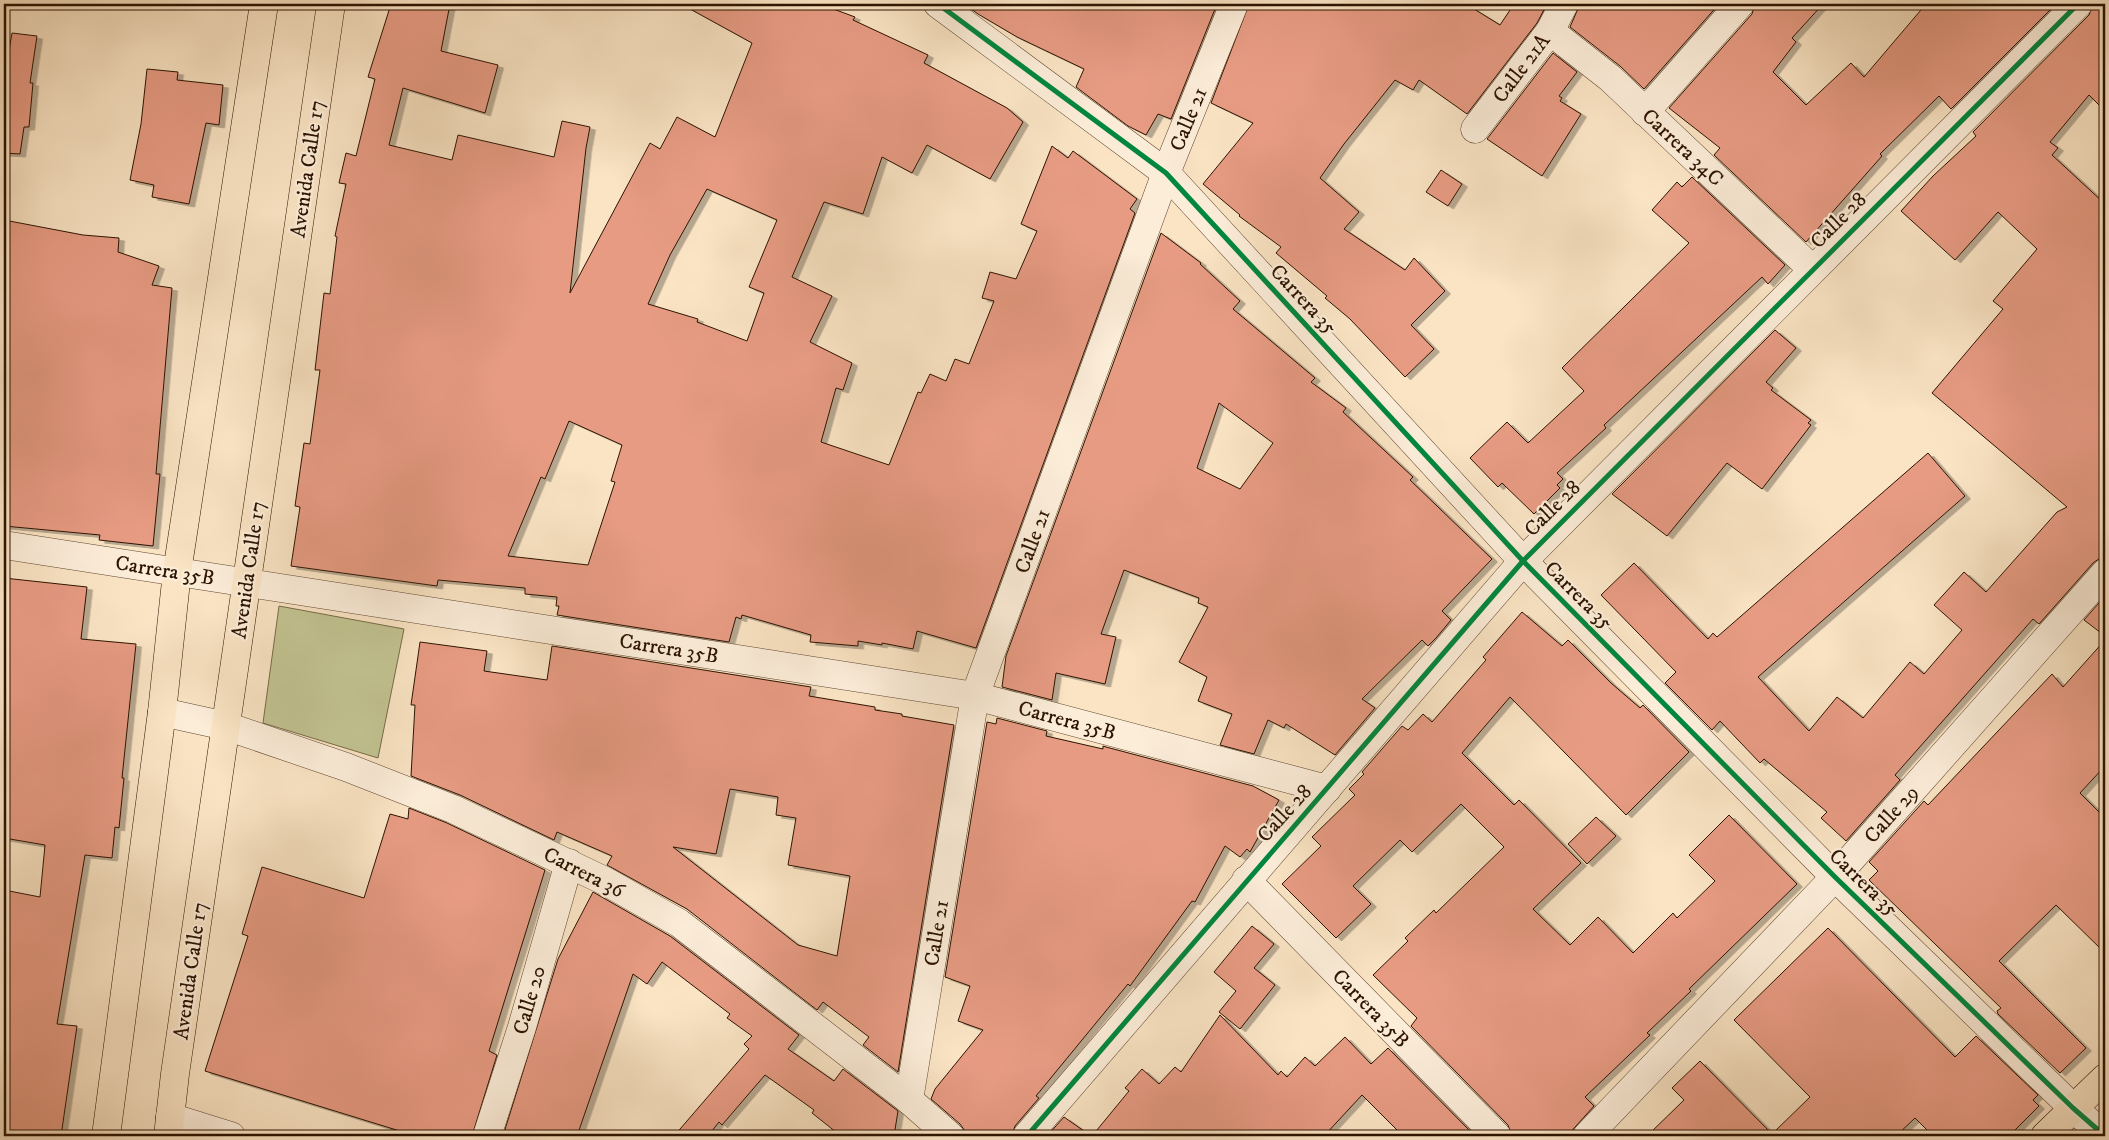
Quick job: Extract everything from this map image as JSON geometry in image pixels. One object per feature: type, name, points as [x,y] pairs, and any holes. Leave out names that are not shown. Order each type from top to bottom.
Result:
[{"type":"main road","points":[[106,1136],[162,712],[177,572],[264,4]]},
{"type":"main road","name":"Avenida Calle 17","points":[[169,1127],[331,4]]},
{"type":"main road","points":[[2045,1136],[2105,1078]]},
{"type":"street","name":"Carrera 35","points":[[938,4],[1166,173],[1523,561],[1835,877],[2073,1108],[2105,1136]]},
{"type":"street","name":"Calle 21","points":[[909,1100],[975,696],[1166,173],[1234,4]]},
{"type":"street","name":"Calle 21A","points":[[1475,129],[1550,31],[1564,4]]},
{"type":"street","points":[[1645,112],[1740,4]]},
{"type":"street","name":"Calle 28","points":[[1027,1136],[1523,561],[2078,4]]},
{"type":"street","name":"Carrera 34C","points":[[1550,31],[1610,78],[1812,269]]},
{"type":"street","name":"Carrera 35B","points":[[4,545],[975,696],[1326,790]]},
{"type":"street","name":"Calle 29","points":[[1587,1136],[1835,877],[2105,573]]},
{"type":"street","name":"Carrera 36","points":[[162,712],[226,726],[346,767],[454,809],[569,863],[679,923],[909,1100],[950,1136]]},
{"type":"street","name":"Calle 20","points":[[487,1136],[522,1027],[569,863]]},
{"type":"street","name":"Carrera 35B","points":[[1246,880],[1497,1136]]},
{"type":"street","points":[[169,1127],[231,1136]]},
{"type":"green space","points":[[279,606],[404,629],[378,758],[263,723]]},
{"type":"building","points":[[391,4],[450,4],[441,51],[498,65],[485,113],[403,88],[389,145],[452,160],[458,135],[554,157],[562,121],[590,127],[570,293],[650,143],[660,149],[677,117],[715,137],[752,43],[681,4],[820,4],[855,17],[853,20],[928,55],[924,63],[1007,108],[1023,122],[990,179],[927,145],[912,173],[882,157],[863,214],[824,202],[792,277],[832,296],[810,342],[852,363],[843,390],[836,388],[821,442],[889,465],[918,392],[921,393],[930,374],[946,381],[955,359],[969,364],[994,301],[982,298],[990,272],[1016,279],[1037,231],[1021,224],[1052,146],[1068,158],[1073,151],[1137,199],[1130,209],[1135,213],[976,648],[917,631],[913,649],[858,641],[858,646],[810,642],[811,635],[742,615],[741,619],[736,617],[729,642],[557,615],[559,606],[556,606],[557,597],[525,594],[525,588],[438,580],[437,586],[291,566],[300,507],[295,506],[304,443],[310,444],[320,370],[315,370],[324,293],[330,294],[337,237],[335,236],[346,184],[339,183],[346,153],[356,156],[375,79],[368,77]],"holes":[[[707,189],[777,220],[749,287],[764,293],[747,341],[697,322],[698,319],[648,304],[670,255]],[[569,421],[622,445],[611,481],[615,482],[588,565],[508,556],[541,477],[545,479]]]},
{"type":"building","points":[[964,4],[1217,4],[1171,119],[1158,114],[1146,135],[1128,126],[1076,87],[1084,69],[1017,37]]},
{"type":"building","points":[[1249,4],[1466,4],[1500,25],[1514,4],[1547,4],[1537,23],[1467,114],[1419,80],[1413,90],[1395,80],[1344,144],[1320,178],[1359,212],[1344,229],[1405,270],[1414,258],[1445,291],[1411,325],[1434,349],[1405,377],[1350,319],[1325,298],[1327,296],[1276,253],[1281,247],[1239,216],[1203,184],[1253,123],[1211,103]]},
{"type":"building","points":[[1580,4],[1719,4],[1644,89],[1620,66],[1570,27]]},
{"type":"building","points":[[1755,4],[1823,4],[1792,38],[1796,42],[1773,72],[1806,105],[1851,63],[1864,77],[1926,4],[2056,4],[1951,109],[1939,96],[1880,154],[1882,156],[1806,242],[1714,155],[1720,148],[1669,108],[1752,14]]},
{"type":"building","points":[[2093,4],[2105,4],[2105,111],[2089,95],[2050,142],[2058,148],[2052,155],[2105,204],[2105,558],[2100,558],[2093,563],[2039,624],[2033,619],[1895,775],[1900,780],[1846,841],[1821,818],[1827,812],[1764,759],[1760,763],[1720,721],[1712,730],[1665,683],[1676,672],[1601,595],[1634,563],[1708,639],[1713,633],[1717,637],[1928,453],[1965,496],[1758,677],[1809,731],[1837,697],[1863,718],[1910,662],[1924,674],[1962,630],[1934,605],[1964,572],[1986,592],[2057,512],[2067,507],[1932,393],[2003,309],[1993,301],[2037,249],[1998,212],[1955,260],[1901,211],[1933,176],[1976,136],[1973,132],[2089,15]]},
{"type":"building","points":[[12,33],[37,36],[30,83],[33,83],[29,127],[24,127],[20,154],[4,153],[4,80]]},
{"type":"building","points":[[1553,53],[1577,72],[1559,96],[1562,98],[1560,101],[1581,114],[1542,176],[1487,139]]},
{"type":"building","points":[[147,69],[178,72],[177,80],[223,85],[219,125],[206,123],[189,204],[152,197],[154,185],[130,180],[141,124]]},
{"type":"building","points":[[1441,170],[1462,184],[1448,206],[1426,192]]},
{"type":"building","points":[[1692,177],[1785,265],[1768,284],[1762,277],[1604,425],[1606,428],[1557,473],[1563,479],[1557,485],[1560,488],[1534,514],[1502,483],[1498,487],[1470,458],[1507,422],[1528,443],[1584,391],[1562,368],[1689,243],[1652,210],[1677,182],[1682,187]]},
{"type":"building","points":[[4,220],[83,235],[119,238],[118,252],[159,266],[152,285],[172,288],[156,474],[160,474],[153,546],[99,540],[100,535],[4,526]]},
{"type":"building","points":[[1161,233],[1201,263],[1240,301],[1233,309],[1315,378],[1311,382],[1346,408],[1343,412],[1413,477],[1410,480],[1492,559],[1442,611],[1451,620],[1436,638],[1428,646],[1422,640],[1362,699],[1375,708],[1335,755],[1286,724],[1284,728],[1268,720],[1254,754],[1220,745],[1232,714],[1198,701],[1207,677],[1179,662],[1208,607],[1198,603],[1199,598],[1124,570],[1101,634],[1116,637],[1105,684],[1056,673],[1052,700],[1002,687],[1006,656]],"holes":[[[1219,403],[1273,443],[1240,489],[1197,468]]]},
{"type":"building","points":[[1775,330],[1796,348],[1766,382],[1773,388],[1771,390],[1811,420],[1808,423],[1811,425],[1762,489],[1727,463],[1667,536],[1612,494]]},
{"type":"building","points":[[4,578],[87,587],[81,639],[136,644],[122,778],[124,778],[119,828],[115,827],[112,858],[85,855],[57,1024],[77,1026],[61,1136],[4,1136],[4,890],[40,897],[45,845],[4,838]]},
{"type":"building","points":[[2105,596],[2105,636],[2084,620]]},
{"type":"building","points":[[1522,612],[1562,646],[1568,640],[1611,683],[1640,708],[1643,705],[1689,752],[1626,815],[1510,697],[1462,753],[1514,805],[1519,800],[1581,863],[1533,909],[1570,945],[1598,917],[1633,953],[1673,913],[1677,918],[1715,881],[1689,855],[1729,815],[1797,884],[1689,989],[1691,991],[1647,1033],[1650,1035],[1585,1097],[1594,1106],[1567,1136],[1512,1136],[1508,1125],[1411,1026],[1417,1018],[1373,975],[1408,941],[1405,938],[1434,910],[1436,913],[1504,847],[1461,804],[1412,852],[1400,840],[1353,886],[1371,904],[1336,938],[1282,884],[1321,846],[1312,837],[1355,795],[1349,789],[1364,774],[1362,772],[1402,726],[1408,730],[1423,714],[1432,722],[1486,660],[1483,657]]},
{"type":"building","points":[[2105,640],[2105,766],[2080,793],[2105,818],[2105,953],[2056,905],[1999,961],[2086,1048],[2060,1073],[1998,1014],[1997,1011],[2001,1008],[1869,880],[1878,871],[1869,862],[1924,801],[1928,805],[2052,674],[2063,687]]},
{"type":"building","points":[[420,642],[487,651],[484,671],[547,680],[552,646],[811,687],[809,696],[875,707],[875,710],[954,725],[898,1072],[863,1045],[869,1037],[823,1002],[817,1010],[687,909],[607,865],[612,856],[557,832],[554,840],[460,795],[411,776],[415,705],[411,705]],"holes":[[[730,789],[778,797],[776,815],[796,818],[788,865],[850,876],[837,956],[798,945],[673,847],[716,854]]]},
{"type":"building","points":[[997,718],[1047,731],[1046,736],[1103,749],[1103,746],[1253,786],[1279,800],[1250,852],[1247,849],[1240,857],[1225,846],[1195,902],[1192,901],[1130,986],[1128,984],[1036,1096],[1039,1098],[1015,1126],[1012,1136],[965,1136],[965,1131],[960,1124],[931,1099],[935,1089],[983,1030],[958,1021],[970,986],[945,977],[987,722],[996,724]]},
{"type":"building","points":[[409,808],[447,823],[545,870],[489,1051],[497,1055],[472,1136],[416,1136],[205,1071],[248,936],[242,934],[262,867],[364,898],[390,814],[408,819]]},
{"type":"building","points":[[1596,817],[1616,836],[1587,864],[1568,844]]},
{"type":"building","points":[[593,892],[670,936],[799,1035],[788,1049],[834,1081],[843,1069],[898,1111],[894,1136],[841,1136],[812,1113],[814,1110],[765,1075],[722,1125],[719,1122],[708,1136],[674,1136],[749,1049],[744,1044],[752,1036],[727,1018],[730,1014],[662,962],[647,984],[633,974],[577,1136],[503,1136],[558,959]]},
{"type":"building","points":[[1252,926],[1274,944],[1254,968],[1275,985],[1240,1029],[1219,1012],[1236,991],[1214,972]]},
{"type":"building","points":[[1828,928],[1955,1057],[1976,1036],[2038,1095],[2033,1100],[2039,1106],[2009,1136],[1933,1136],[1915,1118],[1896,1136],[1647,1136],[1684,1100],[1672,1088],[1700,1061],[1772,1134],[1810,1097],[1734,1020]]},
{"type":"building","points":[[1220,1015],[1278,1075],[1281,1071],[1287,1077],[1305,1057],[1315,1066],[1345,1037],[1371,1064],[1388,1048],[1475,1136],[1403,1136],[1362,1095],[1324,1136],[1092,1136],[1129,1091],[1125,1088],[1142,1069],[1159,1084],[1175,1067],[1181,1072]]},
{"type":"building","points":[[1064,1117],[1091,1136],[1047,1136]]},
{"type":"cycle path","points":[[938,4],[1166,173],[1523,561],[1835,877],[2073,1108],[2105,1136]]},
{"type":"cycle path","points":[[1027,1136],[1523,561],[2078,4]]}]
